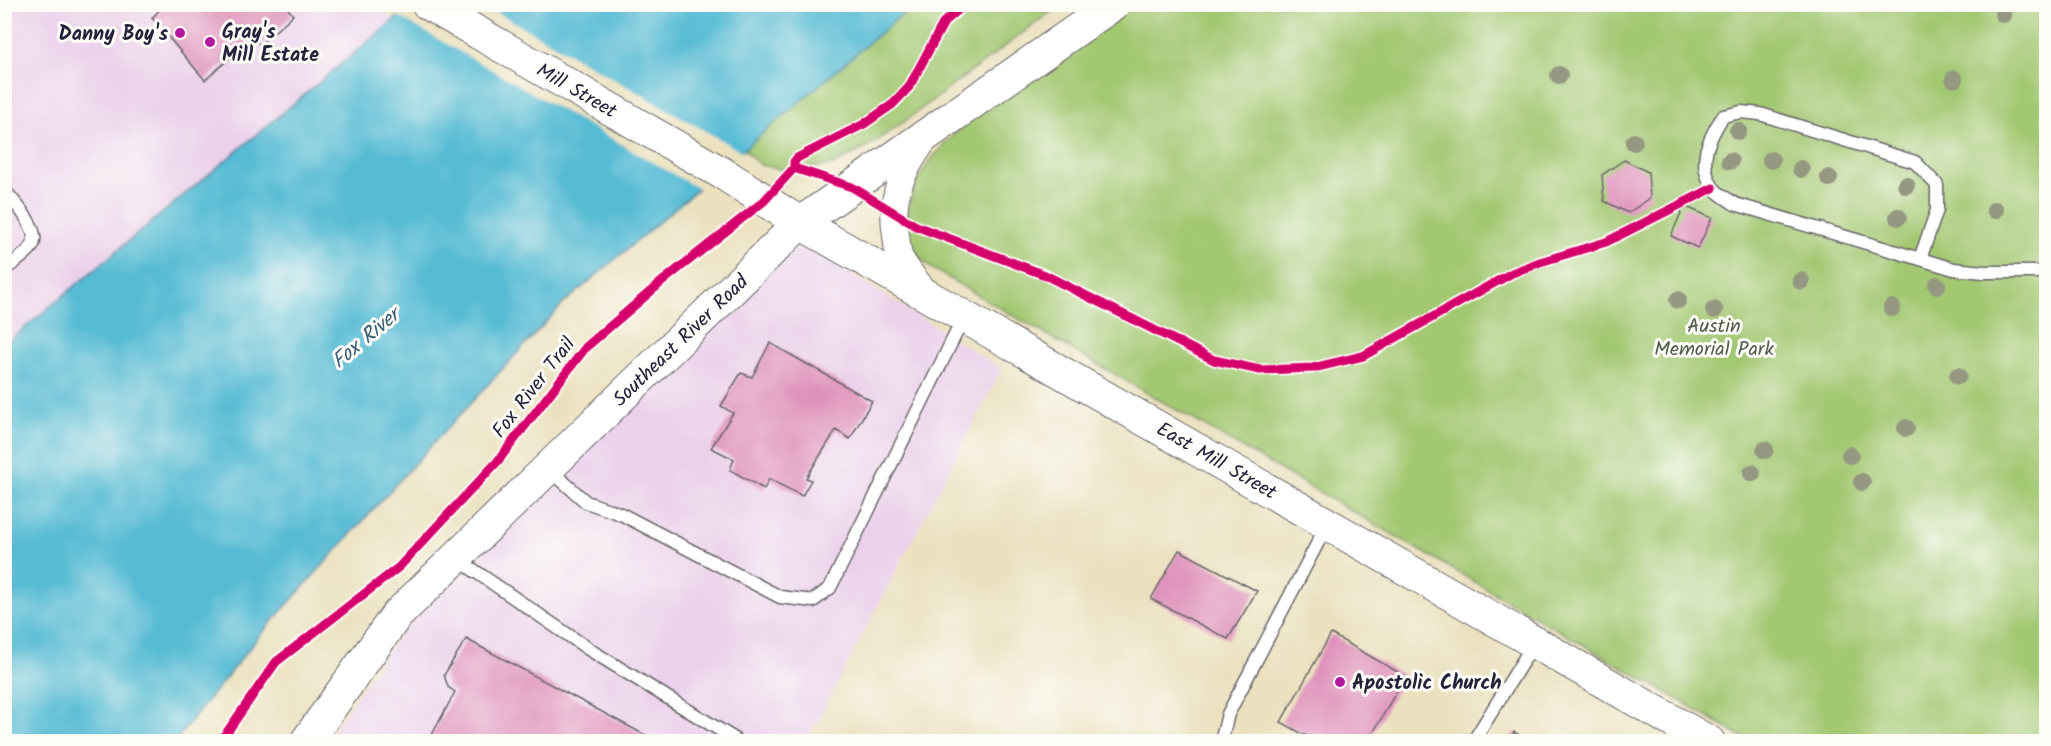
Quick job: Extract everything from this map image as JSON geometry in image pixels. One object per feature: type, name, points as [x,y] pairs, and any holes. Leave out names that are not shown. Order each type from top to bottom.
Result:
[{"type":"street","name":"Mill Street","points":[[428,4],[727,176]]},
{"type":"street","name":"Southeast River Road","points":[[306,741],[396,616],[800,223],[1114,4]]},
{"type":"street","points":[[927,295],[909,274],[899,255],[894,205],[899,182],[910,159],[930,132]]},
{"type":"street","name":"East Mill Street","points":[[727,176],[800,223],[1709,741]]},
{"type":"lane","points":[[1920,259],[1937,210],[1937,185],[1916,162],[1760,114],[1741,112],[1723,116],[1709,138],[1705,164],[1713,188],[1735,204],[1920,259],[1954,268],[1984,272],[2046,272]]},
{"type":"lane","points":[[4,190],[32,225],[36,239],[32,248],[4,270]]},
{"type":"lane","points":[[548,468],[586,502],[621,514],[780,597],[813,602],[830,588],[964,316]]},
{"type":"lane","points":[[1221,741],[1228,714],[1328,524]]},
{"type":"lane","points":[[456,558],[590,650],[733,738],[732,741]]},
{"type":"lane","points":[[1473,741],[1535,642]]},
{"type":"shaded area","points":[[370,4],[395,20],[5,344],[5,5]]},
{"type":"shaded area","points":[[799,241],[1002,369],[807,741],[325,742],[415,612]]},
{"type":"green space","points":[[913,5],[1060,5],[905,121],[867,147],[832,165],[790,171],[760,165],[744,149]]},
{"type":"green space","name":"Austin Memorial Park","points":[[1133,5],[2046,5],[2046,741],[1750,741],[931,268],[914,250],[907,229],[908,212],[914,189],[925,168],[940,149],[978,114]]},
{"type":"water","name":"Fox River","points":[[412,5],[913,5],[563,304],[261,634],[175,741],[5,742],[5,344]]},
{"type":"pier","points":[[408,4],[484,5],[744,153],[701,190],[396,15]]},
{"type":"building","name":"Gray's Mill Estate","points":[[165,4],[284,4],[293,15],[260,45],[253,38],[205,80],[152,18]]},
{"type":"building","points":[[1624,160],[1648,172],[1650,198],[1628,213],[1604,201],[1602,175]]},
{"type":"building","points":[[1684,206],[1712,218],[1698,248],[1671,236]]},
{"type":"building","points":[[770,343],[872,401],[850,439],[836,430],[806,478],[811,480],[802,496],[769,479],[764,489],[730,470],[734,459],[711,448],[733,413],[721,406],[741,373],[752,377]]},
{"type":"building","points":[[1179,550],[1257,591],[1228,639],[1151,599]]},
{"type":"building","points":[[1331,634],[1405,676],[1368,742],[1317,742],[1281,722]]},
{"type":"building","points":[[466,639],[658,742],[428,742],[455,692],[448,687],[444,675]]},
{"type":"building","points":[[1514,732],[1531,742],[1508,742]]},
{"type":"cycle path","name":"Fox River Trail","points":[[220,742],[276,662],[399,567],[497,462],[586,347],[664,280],[764,201],[794,168],[797,158],[864,124],[893,104],[909,87],[944,22],[965,4]]},
{"type":"cycle path","points":[[794,168],[852,187],[916,226],[1045,275],[1214,360],[1260,370],[1313,368],[1363,356],[1512,273],[1606,242],[1713,188]]},
{"type":"place","name":"Danny Boy's","points":[[180,33]]},
{"type":"place","name":"Gray's Mill Estate","points":[[210,42]]},
{"type":"place","name":"Apostolic Church","points":[[1340,682]]}]
